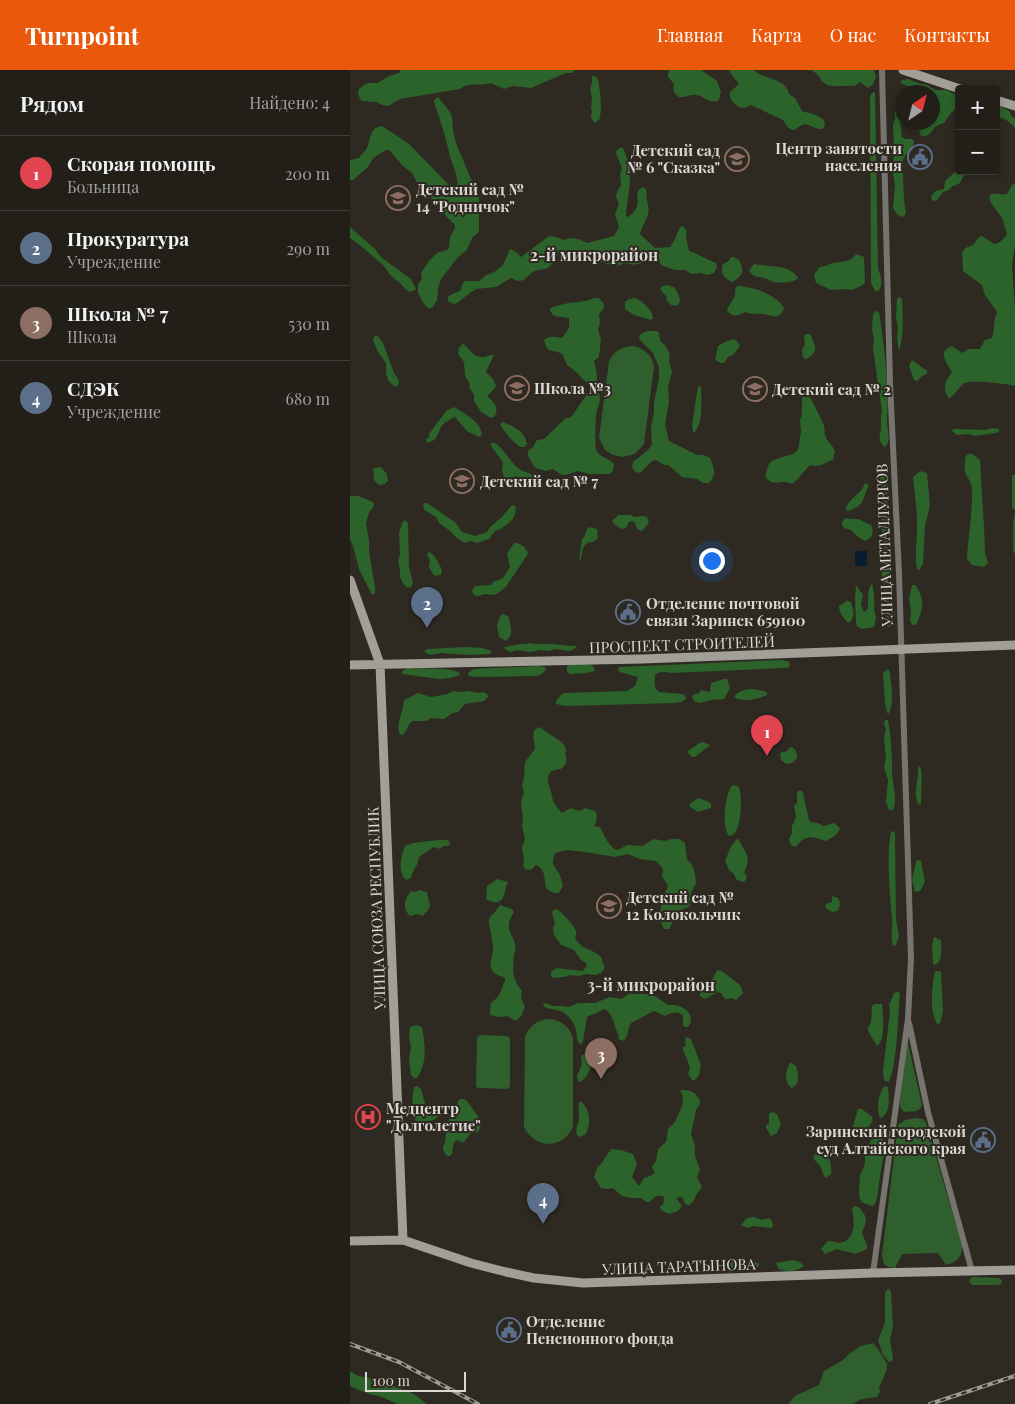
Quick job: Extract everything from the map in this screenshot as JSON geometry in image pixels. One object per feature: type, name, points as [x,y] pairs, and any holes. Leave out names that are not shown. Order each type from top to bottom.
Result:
[{"type":"street","name":"УЛИЦА МЕТАЛЛУРГОВ","points":[[873,1273],[908,1019],[911,958],[890,383],[882,70]]},
{"type":"street","points":[[903,70],[955,87]]},
{"type":"street","points":[[1000,101],[1015,106]]},
{"type":"street","name":"УЛИЦА СОЮЗА РЕСПУБЛИК","points":[[350,580],[380,664],[403,1240]]},
{"type":"street","name":"ПРОСПЕКТ СТРОИТЕЛЕЙ","points":[[350,665],[642,660],[1015,645]]},
{"type":"street","name":"УЛИЦА МЕТАЛЛУРГОВ","points":[[908,1019],[928,1112],[972,1271]]},
{"type":"street","name":"УЛИЦА ТАРАТЫНОВА","points":[[350,1241],[403,1240],[471,1263],[506,1272],[534,1278],[582,1284],[873,1273],[1015,1270]]},
{"type":"green space","points":[[401,70],[575,70],[572,73],[566,73],[531,88],[513,86],[504,89],[491,83],[471,85],[460,89],[400,99],[388,106],[360,99],[359,89],[364,85],[378,83],[389,76],[399,73]]},
{"type":"green space","points":[[669,70],[701,70],[717,81],[721,92],[719,100],[710,101],[696,95],[679,97],[673,88],[674,84],[668,77]]},
{"type":"green space","points":[[729,70],[754,70],[763,76],[784,84],[802,111],[816,115],[824,120],[825,126],[819,129],[804,124],[793,130],[783,120],[751,105],[743,108],[738,106],[731,100],[730,93],[739,83]]},
{"type":"green space","points":[[811,70],[874,70],[876,77],[873,84],[868,88],[860,82],[854,86],[834,86],[823,82]]},
{"type":"green space","points":[[592,76],[598,79],[601,100],[599,120],[594,123],[591,117],[592,97],[590,89]]},
{"type":"green space","points":[[908,79],[927,85],[905,85],[901,83],[902,80]]},
{"type":"green space","points":[[940,90],[946,90],[955,95],[955,109],[944,123],[940,124]]},
{"type":"green space","points":[[875,92],[878,269],[881,277],[880,289],[878,291],[875,291],[871,283],[870,96]]},
{"type":"green space","points":[[438,97],[450,112],[456,143],[479,198],[479,232],[472,238],[467,250],[458,257],[441,279],[437,300],[433,307],[429,309],[418,293],[418,285],[422,279],[421,273],[437,253],[449,248],[450,237],[455,225],[419,186],[412,173],[389,150],[373,158],[368,167],[353,180],[350,180],[350,160],[359,158],[367,148],[373,131],[382,126],[409,144],[448,184],[457,187],[456,174],[434,102]]},
{"type":"green space","points":[[1000,106],[1009,111],[1012,117],[1015,118],[1015,128],[1007,120],[1000,118]]},
{"type":"green space","points":[[895,119],[895,130],[901,130],[902,137],[914,141],[913,147],[903,160],[906,213],[901,217],[893,208],[895,185],[893,173],[893,125]]},
{"type":"green space","points":[[919,130],[934,130],[927,136],[921,136]]},
{"type":"green space","points":[[622,147],[627,158],[630,173],[626,216],[628,217],[636,208],[638,204],[637,193],[643,187],[646,189],[649,209],[640,234],[655,248],[670,247],[680,227],[683,226],[687,231],[686,237],[689,251],[716,263],[717,267],[714,273],[707,275],[701,273],[692,274],[685,270],[675,270],[663,266],[657,261],[645,260],[633,265],[624,263],[614,266],[590,261],[581,254],[562,253],[556,255],[548,268],[538,270],[523,280],[511,278],[496,287],[476,289],[457,303],[454,304],[448,301],[450,295],[460,291],[465,281],[479,281],[503,265],[510,249],[521,257],[549,236],[564,240],[576,238],[587,243],[614,236],[619,227],[615,214],[619,205],[616,196],[621,185],[620,174],[622,168],[616,153]]},
{"type":"green space","points":[[955,172],[955,175],[965,175],[960,183],[943,192],[936,201],[932,200],[934,192],[944,189],[945,181]]},
{"type":"green space","points":[[1015,183],[1015,245],[1012,265],[1015,308],[1015,386],[988,382],[966,383],[949,398],[945,385],[952,373],[944,358],[945,351],[952,346],[962,353],[968,349],[980,349],[985,340],[992,338],[997,312],[985,295],[982,285],[963,271],[962,252],[967,247],[973,245],[979,237],[982,236],[996,244],[1005,237],[1007,234],[1002,218],[989,197],[991,194],[1007,194]]},
{"type":"green space","points":[[350,227],[374,248],[382,258],[411,279],[416,289],[411,292],[406,290],[390,275],[384,266],[350,238]]},
{"type":"green space","points":[[856,254],[864,257],[865,282],[863,285],[852,290],[831,290],[816,283],[814,275],[820,267],[848,260]]},
{"type":"green space","points":[[733,257],[739,260],[742,273],[733,282],[725,277],[722,270],[723,264]]},
{"type":"green space","points":[[754,264],[784,268],[790,270],[798,278],[790,282],[773,282],[751,274],[749,271]]},
{"type":"green space","points":[[668,285],[675,288],[679,295],[680,302],[677,306],[671,305],[666,300],[667,297],[660,289],[662,286]]},
{"type":"green space","points":[[737,286],[764,292],[777,300],[784,309],[777,316],[745,312],[732,315],[727,309],[735,296]]},
{"type":"green space","points":[[899,297],[902,299],[903,319],[899,352],[896,319],[897,299]]},
{"type":"green space","points":[[599,298],[604,307],[599,315],[600,323],[598,330],[601,339],[599,357],[594,361],[597,377],[595,386],[586,382],[567,365],[561,353],[549,350],[544,340],[550,337],[562,338],[569,328],[569,318],[554,316],[550,308]]},
{"type":"green space","points":[[636,298],[649,309],[653,318],[651,320],[634,315],[625,309],[625,302]]},
{"type":"green space","points":[[876,311],[879,312],[880,318],[887,382],[889,438],[885,447],[880,439],[882,412],[873,348],[873,314]]},
{"type":"green space","points":[[647,331],[659,332],[660,341],[665,345],[670,354],[669,361],[672,372],[668,387],[669,401],[665,425],[669,441],[697,455],[710,458],[714,471],[709,483],[682,477],[668,465],[664,465],[656,460],[652,461],[641,472],[637,473],[632,468],[633,462],[652,445],[651,426],[659,379],[659,367],[653,353],[639,337]]},
{"type":"green space","points":[[805,334],[810,334],[815,348],[813,354],[806,359],[803,358],[802,350],[805,345]]},
{"type":"green space","points":[[374,336],[378,336],[383,343],[398,379],[398,385],[395,387],[388,380],[386,363],[378,352],[373,340]]},
{"type":"green space","points":[[734,339],[740,346],[733,355],[728,357],[724,363],[715,360],[718,346]]},
{"type":"green space","points":[[463,343],[478,357],[494,355],[486,372],[493,379],[496,386],[487,396],[496,408],[494,417],[491,418],[481,412],[474,401],[474,395],[465,376],[464,362],[458,354],[459,348]]},
{"type":"green space","points":[[634,346],[647,353],[652,359],[654,367],[644,444],[635,454],[622,457],[613,455],[605,450],[599,438],[609,361],[613,354],[619,350]]},
{"type":"green space","points":[[912,360],[927,371],[927,374],[917,381],[914,380],[909,366]]},
{"type":"green space","points":[[698,386],[701,387],[701,411],[699,423],[694,433],[692,425]]},
{"type":"green space","points":[[805,390],[823,422],[826,438],[835,451],[833,460],[820,465],[811,465],[792,484],[788,482],[771,482],[765,476],[769,464],[773,460],[793,454],[798,450],[801,432],[802,396]]},
{"type":"green space","points":[[596,391],[599,393],[600,400],[596,414],[596,450],[614,464],[613,471],[610,474],[590,474],[578,471],[562,475],[553,469],[546,471],[535,468],[528,456],[528,451],[537,440],[544,439],[566,418],[570,418],[587,394]]},
{"type":"green space","points":[[454,407],[475,421],[481,429],[482,434],[480,437],[468,432],[455,417],[443,424],[435,439],[427,443],[426,440],[429,434],[446,411]]},
{"type":"green space","points":[[503,422],[515,428],[524,436],[527,444],[525,447],[518,446],[509,437],[500,424]]},
{"type":"green space","points":[[992,428],[999,429],[999,432],[974,436],[968,434],[957,435],[952,431],[953,429],[986,430]]},
{"type":"green space","points":[[491,443],[499,446],[520,470],[529,473],[535,478],[532,484],[529,485],[516,476],[504,477],[502,471],[503,462],[491,446]]},
{"type":"green space","points":[[968,454],[972,454],[980,460],[985,553],[988,563],[984,567],[972,565],[967,559],[972,496],[972,487],[964,469],[965,459]]},
{"type":"green space","points":[[381,467],[387,474],[388,481],[385,484],[379,485],[374,480],[373,468]]},
{"type":"green space","points":[[920,471],[927,473],[930,505],[925,526],[923,564],[919,570],[916,563],[917,515],[913,477]]},
{"type":"green space","points":[[882,472],[885,472],[887,475],[890,580],[894,612],[894,619],[890,627],[887,626],[887,614],[883,600],[882,490],[879,481]]},
{"type":"green space","points":[[1012,475],[1015,475],[1015,510],[1012,508]]},
{"type":"green space","points":[[865,483],[869,485],[861,504],[854,509],[846,510],[849,503]]},
{"type":"green space","points":[[350,496],[358,496],[373,502],[374,506],[369,513],[366,523],[375,587],[375,593],[372,595],[359,569],[350,539]]},
{"type":"green space","points":[[424,503],[427,503],[456,523],[462,532],[475,536],[487,532],[511,506],[514,505],[516,508],[512,520],[501,529],[495,531],[489,539],[477,543],[471,541],[465,543],[439,523],[436,517],[424,510]]},
{"type":"green space","points":[[1015,510],[1015,554],[1013,551],[1013,521]]},
{"type":"green space","points":[[618,515],[644,516],[647,517],[649,523],[642,531],[637,529],[632,521],[629,522],[626,528],[622,529],[612,521]]},
{"type":"green space","points":[[847,518],[858,519],[871,525],[873,532],[870,538],[865,541],[851,530],[844,528],[842,522]]},
{"type":"green space","points":[[405,520],[408,523],[409,567],[413,583],[408,588],[400,577],[398,561],[400,554],[399,534],[402,523]]},
{"type":"green space","points":[[588,527],[597,529],[598,538],[585,544],[581,559],[579,560],[582,539]]},
{"type":"green space","points":[[514,543],[519,543],[523,546],[528,554],[505,588],[495,595],[474,595],[472,591],[475,586],[491,585],[493,582],[503,578],[510,567],[507,554]]},
{"type":"green space","points":[[428,552],[433,554],[438,562],[442,570],[441,575],[435,576],[429,567]]},
{"type":"green space","points":[[872,584],[876,617],[874,627],[862,629],[857,626],[856,622],[856,585],[863,595],[861,605],[864,612],[868,609],[868,595]]},
{"type":"green space","points":[[912,585],[915,585],[922,600],[922,609],[916,625],[913,625],[910,620],[909,598]]},
{"type":"green space","points":[[847,601],[851,602],[853,613],[853,618],[849,623],[842,616],[839,606]]},
{"type":"green space","points":[[503,614],[508,616],[511,626],[509,639],[506,641],[499,637],[497,626],[500,616]]},
{"type":"green space","points":[[531,643],[577,647],[570,651],[554,649],[531,652],[516,650],[511,652],[504,648]]},
{"type":"green space","points":[[466,647],[492,651],[490,654],[467,655],[441,653],[430,655],[424,652],[427,649]]},
{"type":"green space","points":[[782,660],[789,662],[788,668],[663,672],[655,675],[656,689],[659,692],[685,695],[686,699],[681,702],[566,706],[556,704],[556,701],[565,693],[627,691],[635,686],[638,677],[620,672],[618,670],[619,667]]},
{"type":"green space","points":[[570,664],[591,665],[595,671],[570,674],[567,672],[567,666]]},
{"type":"green space","points":[[545,667],[546,670],[536,676],[475,677],[469,676],[468,673],[473,669]]},
{"type":"green space","points":[[408,668],[448,669],[459,672],[460,675],[439,679],[402,674],[402,671]]},
{"type":"green space","points":[[888,669],[890,672],[892,694],[888,715],[885,703],[883,673]]},
{"type":"green space","points":[[727,679],[730,688],[724,699],[700,703],[692,698],[693,695],[701,690],[710,692],[711,683]]},
{"type":"green space","points":[[754,689],[767,692],[767,695],[746,700],[734,697],[740,691]]},
{"type":"green space","points":[[454,691],[484,692],[488,697],[484,701],[465,704],[458,712],[452,713],[444,719],[431,718],[426,721],[413,721],[404,734],[401,735],[399,733],[404,700],[418,693],[431,697]]},
{"type":"green space","points":[[885,720],[888,720],[891,740],[892,776],[895,796],[893,810],[889,810],[886,802],[888,780],[884,767],[886,758]]},
{"type":"green space","points":[[539,727],[559,740],[564,745],[566,751],[565,764],[561,769],[552,771],[548,776],[548,783],[555,805],[562,813],[571,808],[580,811],[585,808],[595,811],[597,819],[594,826],[600,827],[607,841],[614,849],[618,850],[627,845],[642,846],[654,839],[665,841],[679,839],[685,843],[687,860],[691,863],[695,873],[696,883],[691,893],[690,906],[677,912],[669,929],[664,929],[660,913],[668,886],[662,876],[663,869],[656,861],[640,859],[628,854],[615,857],[567,850],[555,853],[553,864],[560,875],[563,886],[559,893],[552,892],[546,888],[542,869],[536,865],[531,870],[525,869],[523,866],[522,847],[525,839],[522,827],[521,802],[524,792],[522,785],[525,762],[535,749],[534,731]]},
{"type":"green space","points":[[703,742],[710,745],[695,757],[692,757],[687,752],[699,743]]},
{"type":"green space","points":[[790,747],[796,751],[797,758],[792,763],[786,764],[781,760],[780,753],[787,751]]},
{"type":"green space","points":[[920,766],[922,784],[921,803],[919,805],[916,791],[918,768]]},
{"type":"green space","points":[[732,785],[738,786],[740,790],[741,809],[738,827],[734,834],[729,836],[725,826],[725,811],[727,796]]},
{"type":"green space","points":[[801,790],[811,822],[824,826],[834,823],[840,828],[836,835],[825,841],[810,837],[795,847],[791,845],[789,839],[796,817],[794,806],[797,803],[797,792]]},
{"type":"green space","points":[[698,798],[711,804],[711,808],[698,812],[690,807],[690,804]]},
{"type":"green space","points":[[894,831],[896,920],[899,936],[896,945],[893,946],[889,863],[891,832]]},
{"type":"green space","points":[[738,838],[748,858],[747,867],[744,872],[747,877],[742,882],[736,879],[725,861],[731,846]]},
{"type":"green space","points":[[448,840],[450,844],[440,849],[434,847],[419,857],[411,878],[406,880],[401,872],[401,859],[405,846],[417,842]]},
{"type":"green space","points":[[916,861],[921,861],[925,882],[920,891],[915,892],[912,880]]},
{"type":"green space","points":[[497,879],[508,882],[503,898],[499,902],[494,902],[486,899],[487,886]]},
{"type":"green space","points":[[419,890],[427,892],[430,907],[423,916],[417,914],[410,916],[405,908],[405,902],[411,891],[416,892]]},
{"type":"green space","points":[[832,896],[838,898],[840,902],[839,909],[835,912],[825,907],[826,904],[832,902]]},
{"type":"green space","points":[[500,905],[512,909],[514,912],[509,922],[509,927],[515,942],[514,974],[516,982],[522,991],[521,998],[525,1007],[517,1020],[507,1016],[498,1017],[490,1015],[492,1003],[498,997],[505,981],[505,978],[493,972],[491,968],[493,947],[489,920]]},
{"type":"green space","points":[[556,909],[575,928],[575,939],[578,943],[602,958],[605,967],[602,972],[596,975],[570,975],[553,978],[551,972],[556,968],[583,971],[587,965],[574,950],[561,945],[554,935],[555,923],[552,913]]},
{"type":"green space","points":[[934,937],[941,940],[941,956],[936,965],[933,964],[932,945]]},
{"type":"green space","points":[[717,970],[722,971],[740,985],[743,993],[736,1000],[731,998],[725,999],[718,992],[705,999],[700,996],[704,986],[712,980]]},
{"type":"green space","points":[[935,971],[941,972],[943,1012],[940,1023],[937,1024],[932,1005]]},
{"type":"green space","points":[[894,993],[900,993],[894,1064],[889,1081],[886,1082],[883,1071],[890,1011],[889,1005]]},
{"type":"green space","points":[[629,994],[652,994],[668,1005],[682,1007],[689,1013],[691,1022],[688,1027],[685,1027],[683,1025],[683,1016],[679,1013],[665,1016],[654,1011],[631,1023],[624,1041],[618,1039],[619,1036],[612,1018],[605,1009],[587,1017],[581,1045],[577,1040],[573,1022],[564,1013],[544,1007],[543,1004],[569,1007],[578,1003],[595,1003],[610,997],[621,999]]},
{"type":"green space","points":[[874,1004],[882,1004],[883,1014],[883,1033],[877,1046],[868,1031],[871,1022],[872,1006]]},
{"type":"green space","points":[[549,1019],[564,1024],[573,1038],[573,1127],[562,1140],[548,1144],[535,1140],[524,1127],[525,1037],[534,1024]]},
{"type":"green space","points":[[416,1025],[422,1027],[425,1053],[423,1066],[417,1078],[414,1078],[411,1075],[409,1059],[411,1047],[409,1037],[410,1027]]},
{"type":"green space","points":[[480,1035],[507,1036],[510,1038],[510,1086],[508,1089],[476,1087],[477,1038]]},
{"type":"green space","points":[[685,1037],[691,1039],[701,1065],[699,1075],[695,1080],[692,1080],[688,1074],[690,1068],[683,1050],[683,1047],[686,1046]]},
{"type":"green space","points":[[907,1039],[922,1105],[917,1110],[904,1112],[900,1107],[900,1101]]},
{"type":"green space","points":[[586,1052],[592,1058],[591,1065],[588,1074],[581,1082],[578,1081],[577,1076],[582,1064],[581,1056]]},
{"type":"green space","points":[[790,1062],[796,1066],[798,1075],[797,1084],[792,1088],[786,1079]]},
{"type":"green space","points":[[417,1086],[421,1089],[426,1107],[434,1108],[439,1113],[439,1116],[435,1119],[418,1122],[413,1118],[413,1091],[414,1087]]},
{"type":"green space","points":[[884,1086],[888,1087],[889,1104],[881,1118],[879,1116],[878,1104],[880,1093]]},
{"type":"green space","points":[[680,1090],[692,1092],[700,1101],[691,1134],[700,1170],[697,1177],[702,1187],[693,1201],[688,1206],[682,1197],[676,1198],[682,1206],[678,1211],[669,1214],[661,1210],[660,1206],[663,1205],[663,1196],[656,1196],[649,1202],[646,1202],[641,1198],[622,1196],[613,1188],[601,1188],[594,1177],[597,1168],[611,1149],[633,1154],[637,1164],[632,1177],[639,1186],[644,1178],[655,1173],[652,1167],[656,1161],[658,1149],[666,1142],[668,1129],[675,1122],[682,1106],[683,1097]]},
{"type":"green space","points":[[460,1099],[467,1101],[482,1122],[478,1132],[471,1133],[463,1143],[457,1140],[454,1142],[452,1153],[450,1156],[447,1156],[443,1148],[446,1132],[449,1127],[449,1116],[451,1111],[457,1108]]},
{"type":"green space","points":[[579,1102],[582,1102],[587,1109],[589,1122],[586,1134],[580,1137],[577,1135],[576,1130],[579,1119]]},
{"type":"green space","points":[[858,1109],[862,1109],[873,1120],[863,1137],[857,1134],[853,1126]]},
{"type":"green space","points":[[772,1112],[777,1114],[781,1124],[777,1133],[771,1136],[766,1125],[769,1124],[769,1114]]},
{"type":"green space","points":[[923,1119],[926,1123],[962,1245],[961,1252],[956,1261],[946,1265],[938,1253],[902,1254],[895,1268],[888,1267],[884,1264],[882,1255],[898,1125],[905,1120]]},
{"type":"green space","points":[[880,1134],[883,1139],[884,1156],[877,1198],[872,1206],[860,1200],[860,1175],[865,1164],[865,1152],[872,1138]]},
{"type":"green space","points":[[824,1154],[830,1160],[831,1174],[826,1178],[815,1161],[813,1156]]},
{"type":"green space","points":[[856,1206],[862,1209],[860,1209],[866,1218],[862,1233],[867,1249],[855,1254],[837,1249],[825,1254],[821,1249],[828,1241],[841,1243],[850,1237],[854,1224],[852,1211],[853,1207]]},
{"type":"green space","points":[[754,1217],[762,1220],[770,1218],[773,1224],[772,1228],[753,1226],[747,1228],[741,1225],[747,1218]]},
{"type":"green space","points":[[792,1260],[802,1263],[804,1266],[792,1271],[786,1271],[779,1269],[776,1263]]},
{"type":"green space","points":[[732,1262],[756,1262],[759,1264],[758,1267],[739,1268],[730,1273],[725,1268]]},
{"type":"green space","points":[[972,1277],[999,1278],[1002,1280],[1002,1283],[999,1285],[972,1285],[969,1281]]},
{"type":"green space","points":[[888,1289],[891,1291],[893,1327],[890,1340],[893,1358],[889,1362],[883,1355],[878,1340],[885,1323],[885,1294]]},
{"type":"green space","points":[[873,1343],[887,1364],[877,1397],[862,1399],[852,1404],[788,1404],[795,1396],[819,1385],[824,1371],[843,1360],[861,1346]]},
{"type":"green space","points":[[350,1371],[358,1376],[376,1379],[414,1394],[427,1404],[397,1404],[382,1397],[366,1393],[350,1386]]},
{"type":"water","points":[[855,551],[867,551],[867,566],[855,566]]},
{"type":"railway","points":[[350,1344],[399,1362],[478,1404]]},
{"type":"railway","points":[[930,1404],[1015,1376]]},
{"type":"place","name":"Центр занятости населения","points":[[920,157]]},
{"type":"place","name":"Детский сад № 6 \"Сказка\"","points":[[737,159]]},
{"type":"place","name":"Детский сад № 14 \"Родничок\"","points":[[398,198]]},
{"type":"place","name":"Школа №3","points":[[517,388]]},
{"type":"place","name":"Детский сад № 2","points":[[755,389]]},
{"type":"place","name":"Детский сад № 7","points":[[462,481]]},
{"type":"place","name":"Отделение почтовой связи Заринск 659100","points":[[628,612]]},
{"type":"place","name":"Прокуратура","points":[[427,628]]},
{"type":"place","name":"Скорая помощь","points":[[767,756]]},
{"type":"place","name":"Детский сад № 12 Колокольчик","points":[[609,906]]},
{"type":"place","name":"Школа № 7","points":[[601,1079]]},
{"type":"place","name":"Медцентр \"Долголетие\"","points":[[368,1117]]},
{"type":"place","name":"Заринский городской суд Алтайского края","points":[[983,1140]]},
{"type":"place","name":"СДЭК","points":[[543,1224]]},
{"type":"place","name":"Отделение Пенсионного фонда","points":[[509,1330]]},
{"type":"district","name":"2-й микрорайон","points":[[594,254]]},
{"type":"district","name":"3-й микрорайон","points":[[651,984]]}]
